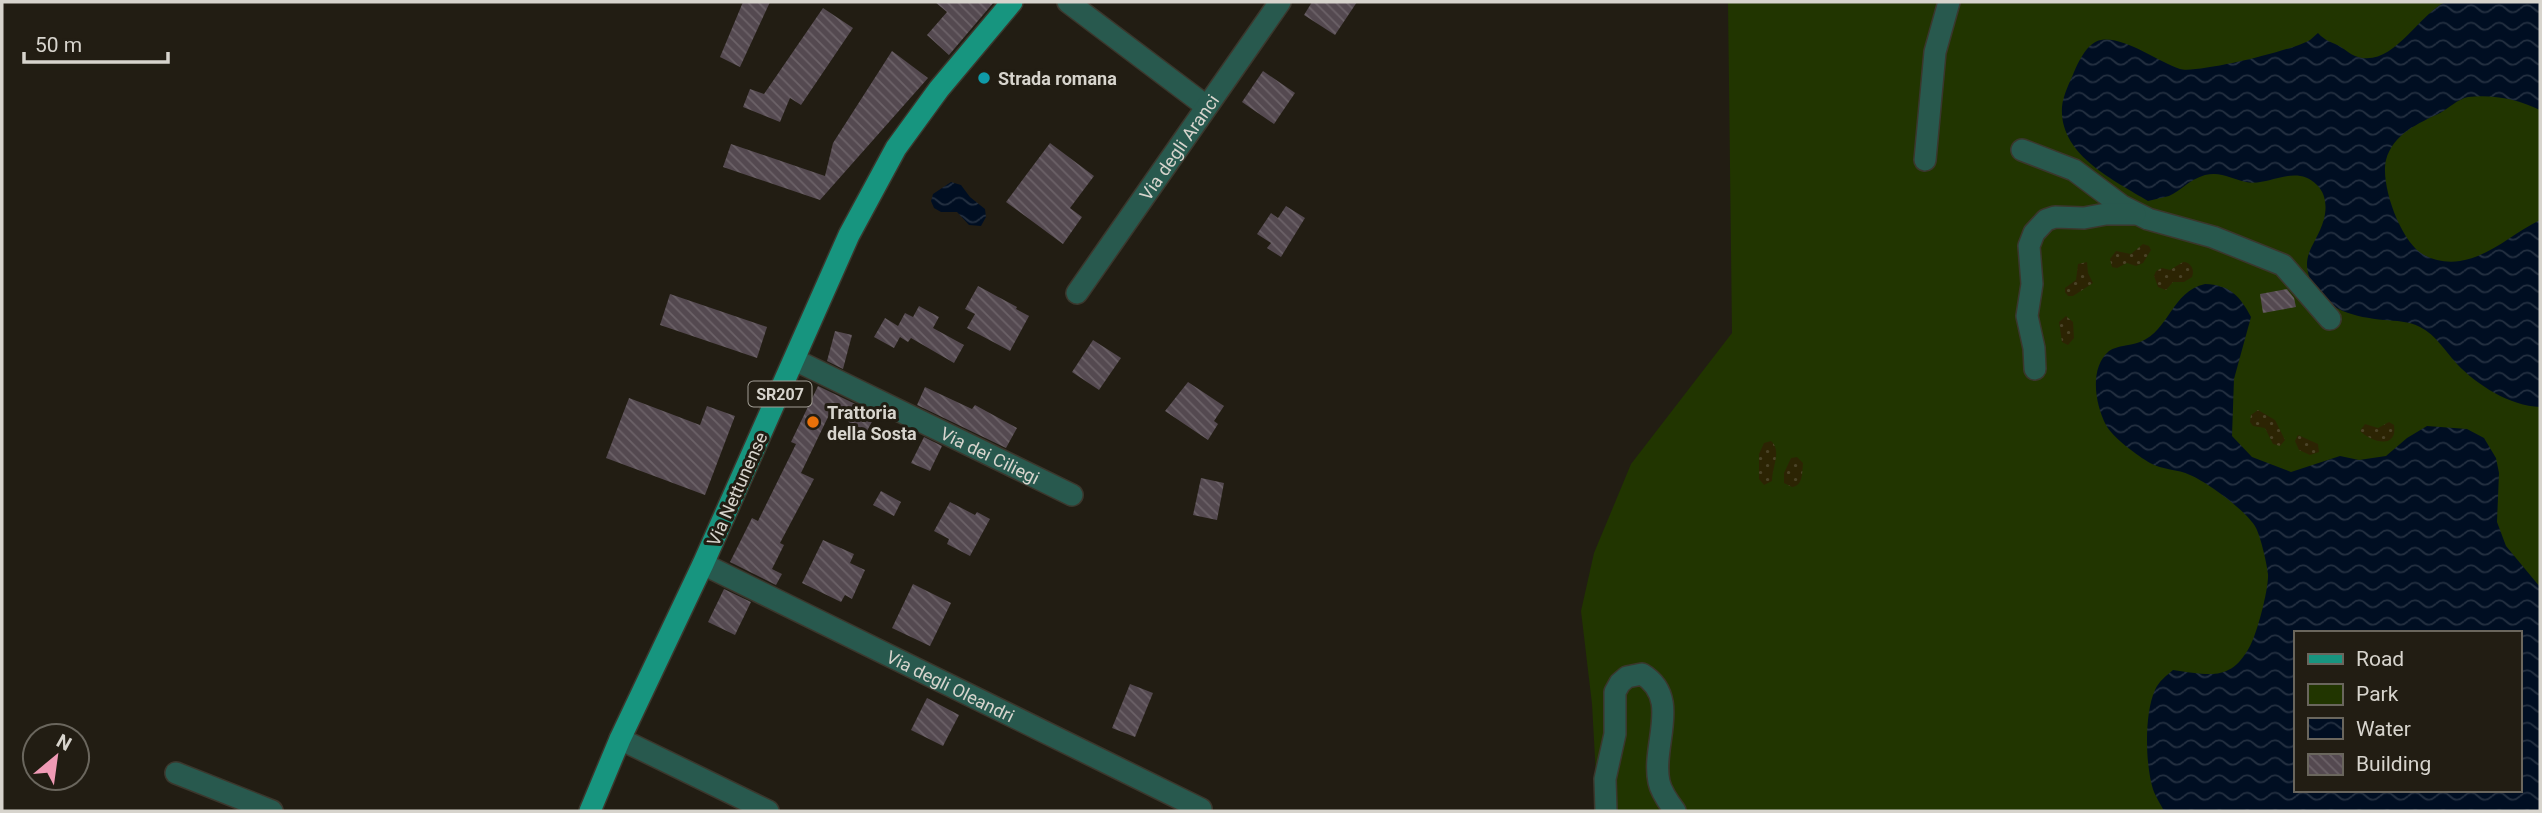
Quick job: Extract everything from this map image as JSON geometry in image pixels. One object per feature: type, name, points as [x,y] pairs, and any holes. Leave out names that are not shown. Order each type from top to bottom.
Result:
[{"type":"main road","name":"Via Nettunense","points":[[590,811],[620,739],[703,564],[849,235],[896,148],[939,89],[1012,2]]},
{"type":"street","points":[[1068,2],[1206,107]]},
{"type":"street","name":"Via degli Aranci","points":[[1077,293],[1280,2]]},
{"type":"street","points":[[1925,160],[1935,52],[1950,2]]},
{"type":"street","points":[[2022,150],[2074,170],[2103,194],[2141,215]]},
{"type":"street","points":[[2035,369],[2034,348],[2027,316],[2032,284],[2029,246],[2034,233],[2046,220],[2055,216],[2084,218],[2122,213],[2141,215],[2213,237],[2283,265],[2330,319]]},
{"type":"street","name":"Via dei Ciliegi","points":[[795,359],[1072,495]]},
{"type":"street","name":"Via degli Oleandri","points":[[703,564],[1201,809]]},
{"type":"street","points":[[1606,811],[1605,779],[1615,734],[1615,692],[1619,683],[1627,677],[1642,674],[1651,679],[1662,695],[1659,781],[1675,811]]},
{"type":"street","points":[[620,739],[768,811]]},
{"type":"street","points":[[176,773],[272,811]]},
{"type":"green space","points":[[1728,2],[2540,2],[2540,811],[1598,811],[1592,704],[1581,611],[1594,553],[1631,464],[1732,333]]},
{"type":"sand","points":[[2143,244],[2151,250],[2143,263],[2112,267],[2110,259],[2116,251],[2131,254]]},
{"type":"sand","points":[[2087,262],[2093,283],[2073,296],[2068,296],[2065,288],[2076,280],[2078,264]]},
{"type":"sand","points":[[2183,262],[2192,267],[2192,277],[2184,282],[2173,282],[2166,290],[2158,287],[2154,276],[2156,271],[2162,268],[2170,270]]},
{"type":"sand","points":[[2066,316],[2073,322],[2074,338],[2068,345],[2062,342],[2059,322]]},
{"type":"sand","points":[[2258,410],[2275,420],[2285,440],[2280,446],[2273,444],[2265,428],[2253,426],[2250,422],[2251,415]]},
{"type":"sand","points":[[2389,422],[2394,425],[2394,433],[2388,441],[2377,441],[2360,431],[2365,424],[2378,428]]},
{"type":"sand","points":[[2298,435],[2318,444],[2319,452],[2310,455],[2299,450],[2295,441]]},
{"type":"sand","points":[[1771,441],[1776,449],[1776,460],[1772,481],[1764,485],[1759,479],[1759,454],[1764,443]]},
{"type":"sand","points":[[1797,457],[1803,463],[1802,475],[1800,482],[1792,487],[1784,483],[1784,473],[1791,458]]},
{"type":"water","points":[[2445,2],[2540,2],[2540,110],[2505,98],[2468,97],[2416,125],[2401,136],[2389,151],[2385,171],[2389,198],[2408,239],[2424,255],[2442,261],[2460,261],[2482,254],[2540,220],[2540,407],[2517,403],[2484,387],[2457,364],[2436,339],[2420,327],[2407,322],[2373,319],[2343,311],[2318,293],[2307,265],[2310,250],[2324,219],[2325,201],[2317,185],[2309,179],[2291,176],[2255,183],[2211,174],[2194,180],[2169,196],[2148,201],[2091,164],[2069,139],[2063,124],[2062,107],[2067,89],[2081,57],[2096,41],[2120,42],[2171,66],[2190,70],[2266,55],[2301,44],[2318,33],[2353,55],[2368,58],[2380,56],[2392,49]]},
{"type":"water","points":[[951,182],[961,185],[970,197],[985,209],[986,217],[981,226],[969,225],[957,212],[941,212],[934,208],[931,201],[933,194]]},
{"type":"water","points":[[2205,284],[2228,289],[2243,303],[2251,317],[2234,379],[2232,436],[2252,457],[2291,472],[2340,456],[2359,460],[2386,456],[2407,438],[2427,426],[2467,429],[2484,438],[2496,458],[2499,473],[2497,522],[2506,546],[2540,587],[2540,811],[2164,811],[2154,792],[2147,755],[2147,726],[2155,690],[2173,670],[2209,674],[2227,671],[2235,666],[2253,640],[2268,581],[2262,544],[2252,521],[2236,506],[2197,479],[2150,463],[2132,451],[2106,425],[2099,407],[2096,376],[2103,358],[2109,351],[2140,342],[2150,336],[2185,295]]},
{"type":"building","points":[[743,2],[770,2],[740,67],[720,57]]},
{"type":"building","points":[[935,2],[994,2],[949,55],[927,35],[947,12]]},
{"type":"building","points":[[1312,2],[1357,2],[1335,35],[1304,15]]},
{"type":"building","points":[[823,8],[853,28],[801,105],[790,98],[780,122],[743,107],[750,89],[764,94]]},
{"type":"building","points":[[892,51],[928,78],[820,200],[723,167],[731,144],[825,176],[833,143]]},
{"type":"building","points":[[1263,71],[1295,93],[1274,124],[1242,102]]},
{"type":"building","points":[[1050,143],[1094,176],[1070,208],[1082,217],[1063,244],[1006,202]]},
{"type":"building","points":[[1286,206],[1305,218],[1281,257],[1267,248],[1271,243],[1257,234],[1271,213],[1278,218]]},
{"type":"building","points":[[978,286],[1029,316],[1010,351],[967,328],[975,314],[965,309]]},
{"type":"building","points":[[2287,289],[2294,298],[2296,307],[2263,313],[2260,294]]},
{"type":"building","points":[[670,294],[767,327],[757,358],[660,325]]},
{"type":"building","points":[[919,306],[939,317],[933,328],[964,345],[954,363],[911,338],[908,342],[900,337],[894,348],[874,337],[885,318],[898,326],[905,313],[913,317]]},
{"type":"building","points":[[835,331],[852,335],[843,369],[827,361]]},
{"type":"building","points":[[1093,340],[1121,358],[1099,390],[1072,372]]},
{"type":"building","points":[[1188,382],[1224,406],[1214,421],[1218,424],[1208,440],[1165,411]]},
{"type":"building","points":[[818,386],[876,414],[867,431],[830,413],[801,473],[814,479],[780,543],[784,545],[772,569],[782,574],[776,585],[730,562],[752,518],[758,521],[796,444],[791,442]]},
{"type":"building","points":[[925,387],[972,409],[975,405],[1017,428],[1006,448],[917,405]]},
{"type":"building","points":[[629,398],[700,425],[707,406],[735,416],[705,495],[606,458]]},
{"type":"building","points":[[924,437],[942,446],[930,471],[911,463]]},
{"type":"building","points":[[1201,478],[1224,483],[1217,520],[1193,515]]},
{"type":"building","points":[[881,491],[901,502],[894,516],[873,505]]},
{"type":"building","points":[[950,502],[975,515],[977,512],[990,519],[970,556],[947,544],[949,539],[934,531]]},
{"type":"building","points":[[823,540],[854,554],[850,563],[865,570],[852,599],[845,595],[841,602],[802,583]]},
{"type":"building","points":[[913,584],[951,603],[930,646],[892,628]]},
{"type":"building","points":[[724,589],[751,602],[735,635],[708,622]]},
{"type":"building","points":[[1130,684],[1153,693],[1135,737],[1112,728]]},
{"type":"building","points":[[927,698],[959,715],[943,746],[911,730]]},
{"type":"place","name":"Strada romana","points":[[984,78]]},
{"type":"place","name":"Trattoria della Sosta","points":[[813,422]]}]
